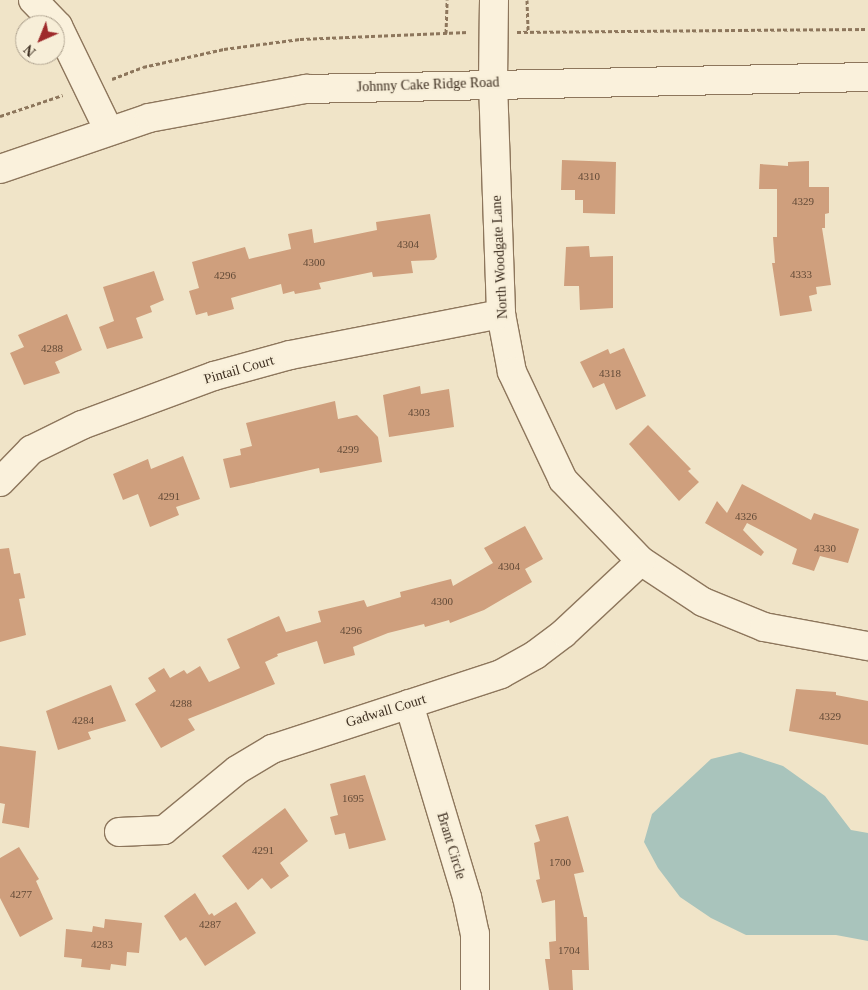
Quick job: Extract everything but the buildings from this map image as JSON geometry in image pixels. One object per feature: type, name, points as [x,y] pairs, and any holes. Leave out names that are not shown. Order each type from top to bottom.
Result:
[{"type":"street","points":[[33,0],[58,26],[109,131]]},
{"type":"street","name":"North Woodgate Lane","points":[[494,0],[493,83],[501,314],[512,372],[564,480],[641,561],[703,602],[764,627],[868,646]]},
{"type":"street","name":"Johnny Cake Ridge Road","points":[[0,169],[149,118],[306,89],[493,83],[868,77]]},
{"type":"street","name":"Pintail Court","points":[[0,482],[32,450],[90,422],[214,376],[290,355],[501,314]]},
{"type":"street","name":"Gadwall Court","points":[[119,832],[164,830],[237,770],[272,749],[307,734],[501,674],[534,656],[641,561]]},
{"type":"street","name":"Brant Circle","points":[[409,704],[469,906],[475,934],[474,990]]},
{"type":"path","points":[[446,33],[447,0]]},
{"type":"path","points":[[527,0],[528,31]]},
{"type":"path","points":[[0,116],[143,67],[224,49],[300,38],[528,31],[868,29]]},
{"type":"water","points":[[740,752],[783,766],[825,796],[851,830],[868,833],[868,941],[836,935],[746,935],[711,918],[680,897],[658,868],[644,842],[652,814],[711,759]]}]
